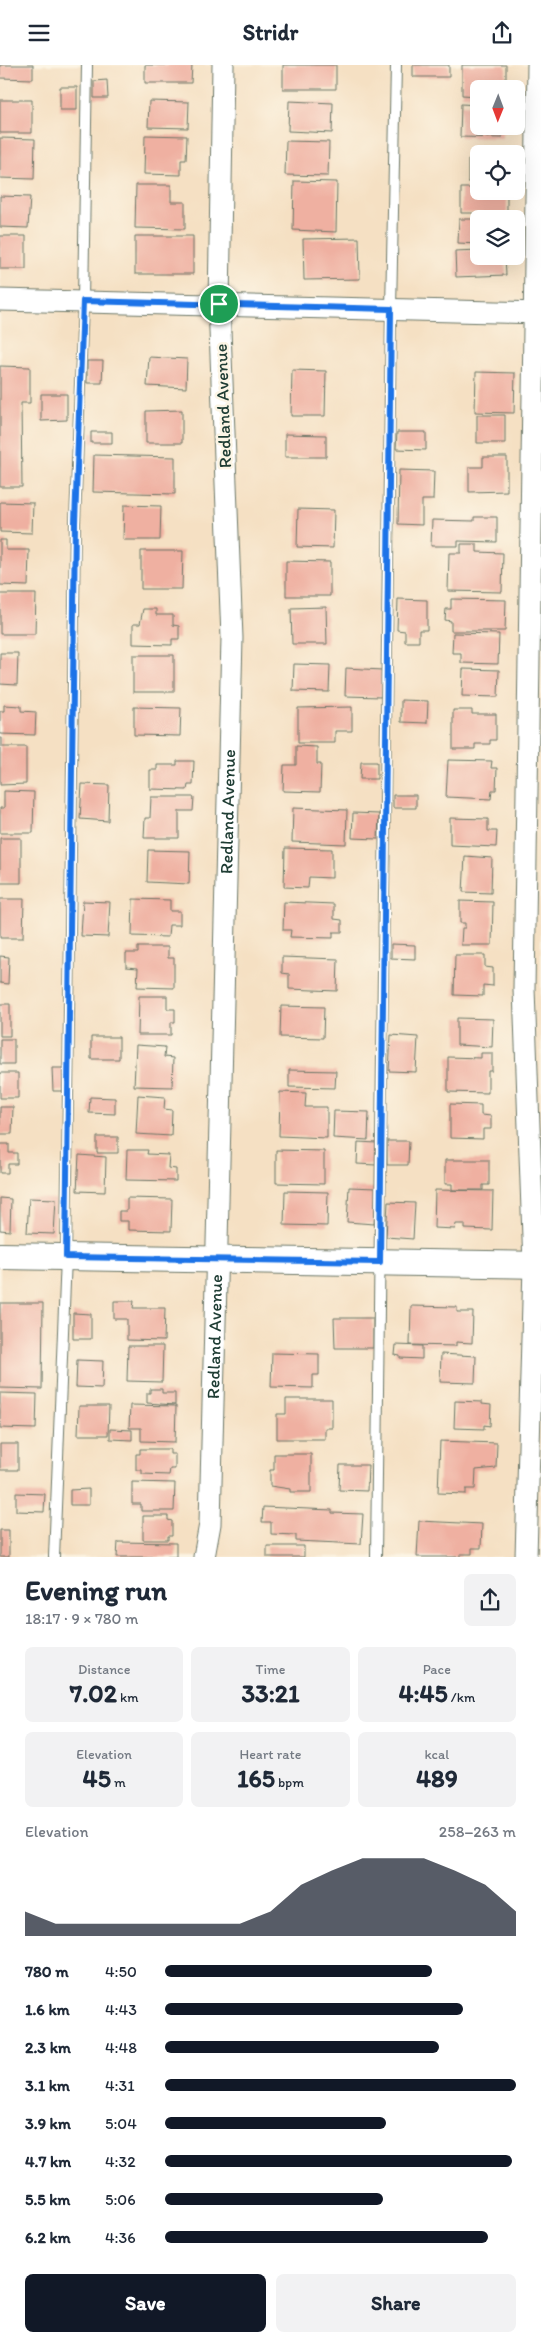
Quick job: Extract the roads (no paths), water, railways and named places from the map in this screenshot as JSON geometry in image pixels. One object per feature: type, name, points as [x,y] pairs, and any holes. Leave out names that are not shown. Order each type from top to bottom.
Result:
[{"type":"street","name":"Redland Avenue","points":[[204,1557],[210,1524],[232,638],[219,304],[223,65]]},
{"type":"street","points":[[526,1557],[538,1265],[524,989],[536,435],[538,65]]},
{"type":"street","points":[[0,300],[537,313]]},
{"type":"street","points":[[0,1255],[538,1265]]},
{"type":"lane","points":[[54,1557],[66,1257],[75,523],[83,301],[87,65]]},
{"type":"lane","points":[[376,1557],[391,309],[396,65]]}]
